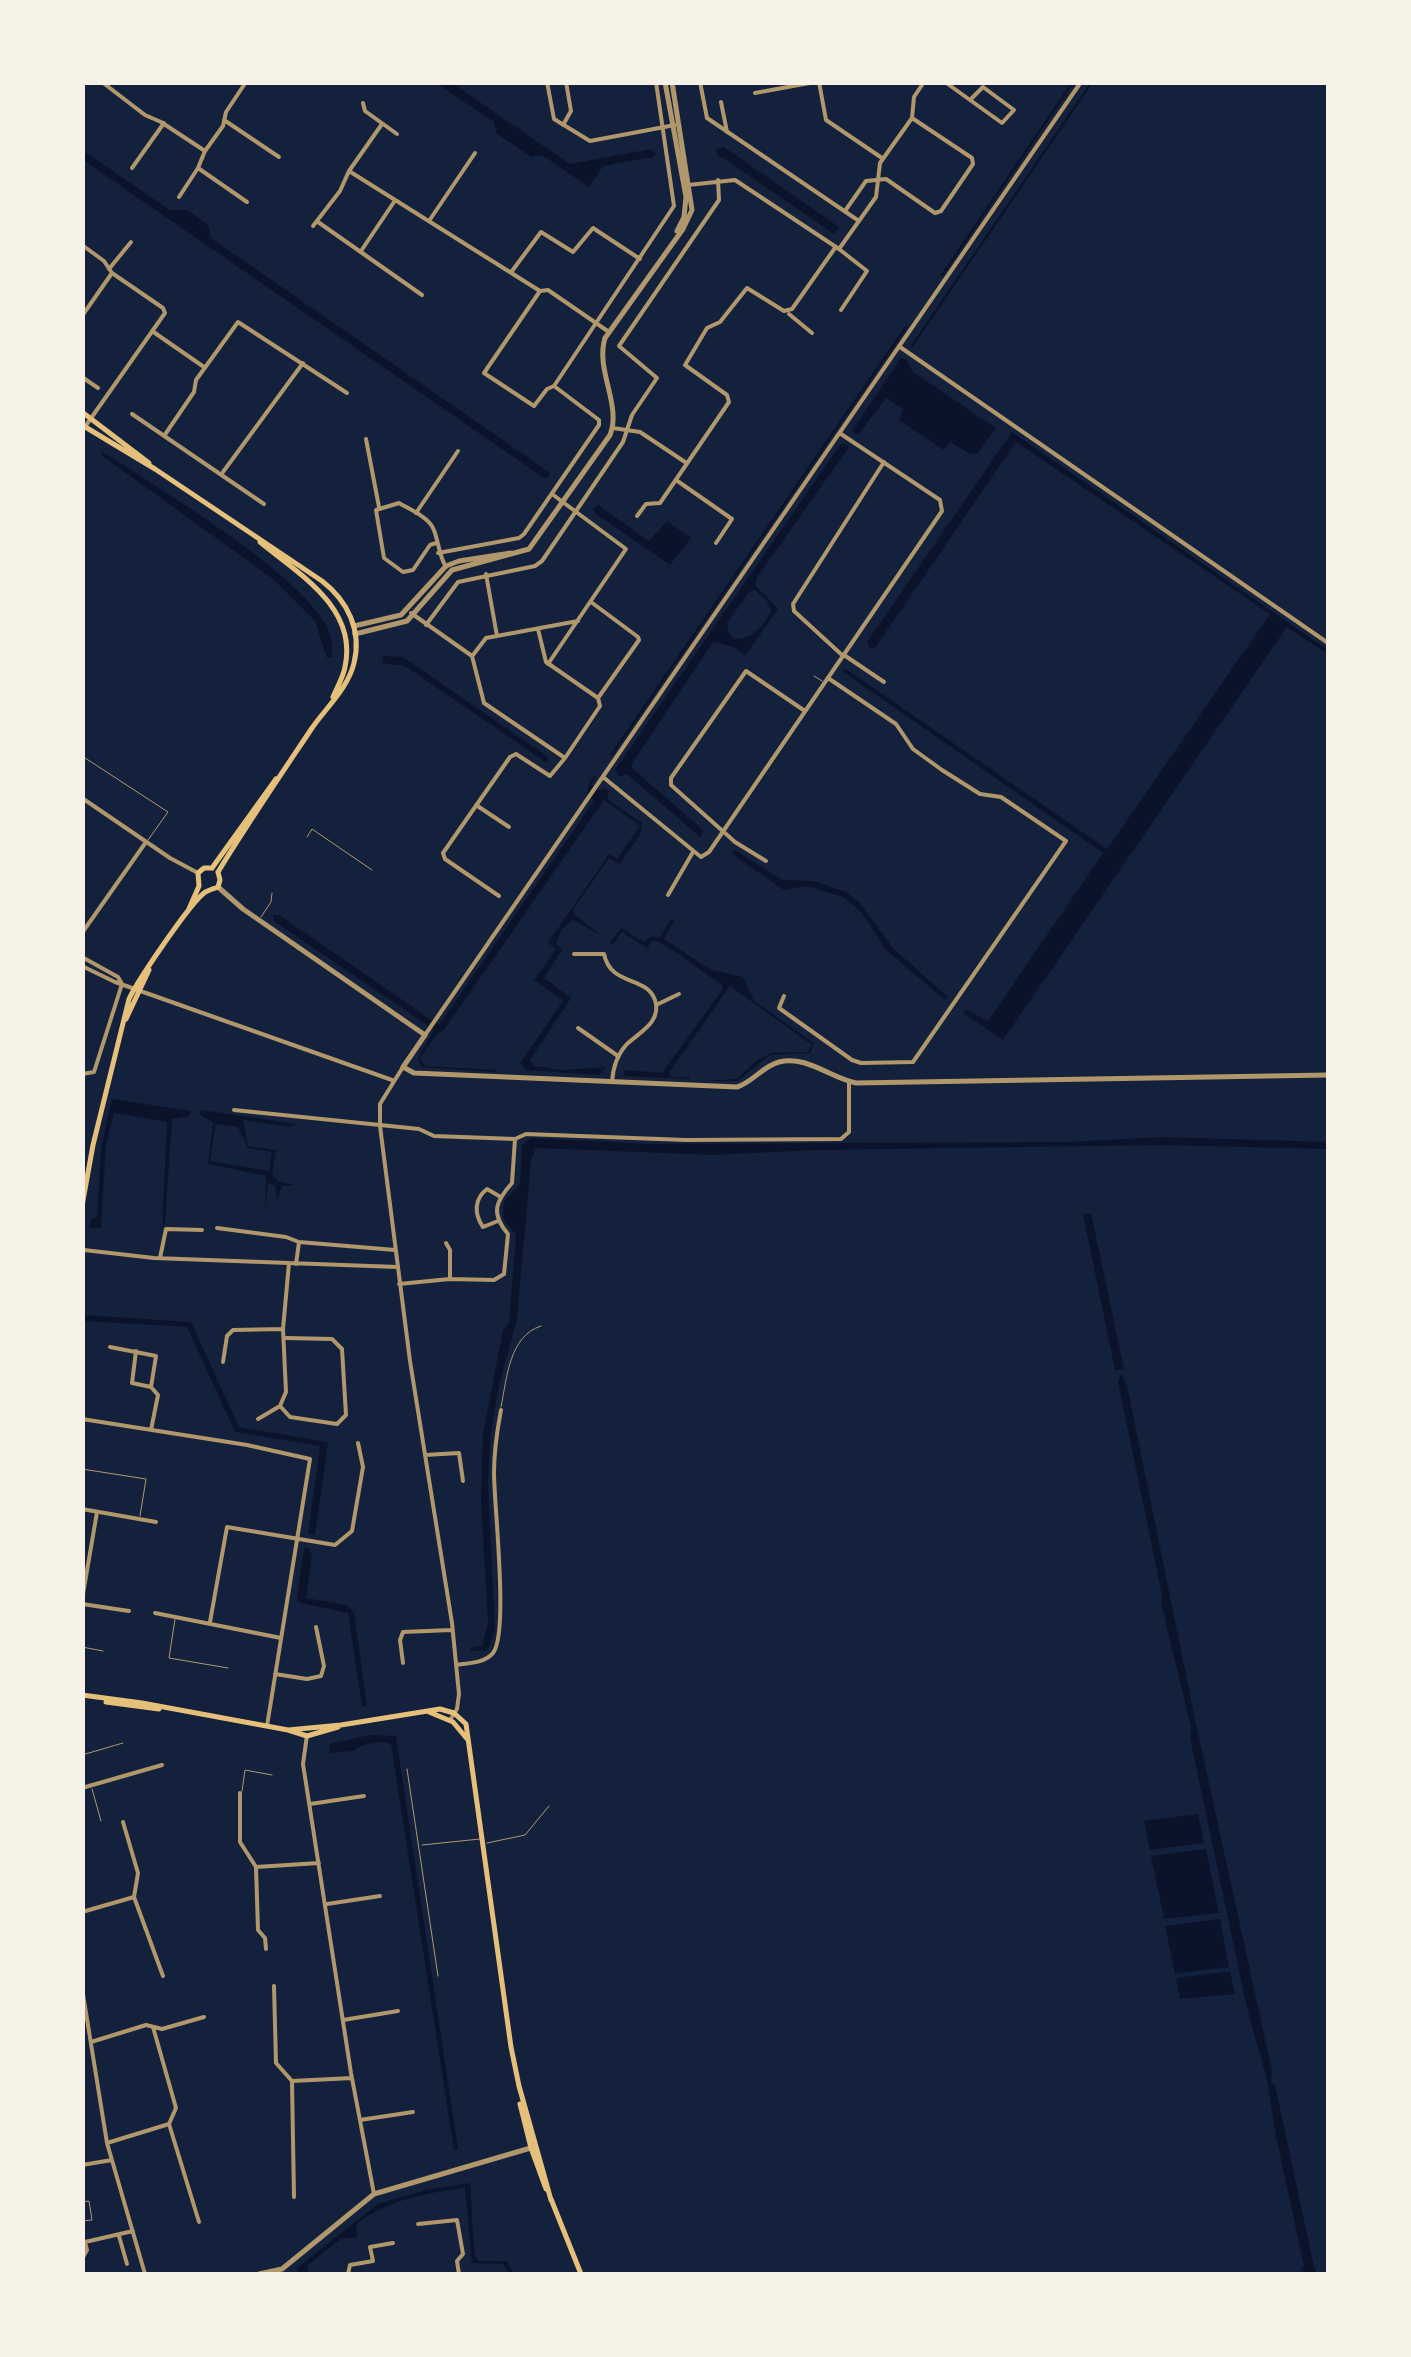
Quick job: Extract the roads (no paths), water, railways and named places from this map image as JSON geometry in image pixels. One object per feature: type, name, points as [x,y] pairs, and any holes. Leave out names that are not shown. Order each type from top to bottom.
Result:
[{"type":"main road","points":[[82,412],[155,468],[332,589],[346,605],[354,630],[352,669],[332,698]]},
{"type":"main road","points":[[83,428],[155,468]]},
{"type":"main road","points":[[215,870],[332,698],[345,668],[344,632],[335,610],[316,588],[246,531]]},
{"type":"main road","points":[[344,632],[354,630]]},
{"type":"main road","points":[[188,911],[199,886],[198,874],[204,868],[215,870]]},
{"type":"main road","points":[[82,1206],[124,1022],[137,989],[188,911],[206,891],[218,887],[220,880],[215,870]]},
{"type":"main road","points":[[199,886],[206,891]]},
{"type":"main road","points":[[82,1242],[83,1252]]},
{"type":"main road","points":[[82,1697],[306,1733],[440,1709],[454,1713],[466,1724],[519,2086],[534,2147],[581,2274]]},
{"type":"main road","points":[[428,1712],[450,1720],[470,1742]]},
{"type":"street","points":[[102,82],[154,121],[164,123],[205,152]]},
{"type":"street","points":[[179,197],[246,82]]},
{"type":"street","points":[[548,82],[554,119],[590,141],[676,125]]},
{"type":"street","points":[[563,125],[572,111],[566,82]]},
{"type":"street","points":[[540,291],[484,372],[534,406],[554,386],[674,206],[656,82]]},
{"type":"street","points":[[354,630],[390,627],[411,613],[459,561],[519,553],[534,544],[613,428],[602,358],[608,332],[692,210],[668,82]]},
{"type":"street","points":[[700,82],[707,118],[859,221]]},
{"type":"street","points":[[773,82],[775,90]]},
{"type":"street","points":[[755,94],[817,82],[826,120],[882,159]]},
{"type":"street","points":[[788,312],[876,197],[882,159],[912,118],[914,97],[924,82]]},
{"type":"street","points":[[945,82],[970,100],[1002,123],[1014,110],[984,87],[970,100]]},
{"type":"street","points":[[450,1720],[459,1694],[456,1665],[397,1267],[379,1107],[1082,82]]},
{"type":"street","points":[[721,102],[727,132]]},
{"type":"street","points":[[363,103],[365,110],[397,134]]},
{"type":"street","points":[[845,212],[866,181],[878,179],[886,180],[935,213],[941,211],[973,164],[972,158],[912,118]]},
{"type":"street","points":[[224,120],[279,157]]},
{"type":"street","points":[[132,168],[164,123]]},
{"type":"street","points":[[382,124],[316,224],[422,295]]},
{"type":"street","points":[[428,221],[476,153]]},
{"type":"street","points":[[198,168],[248,202]]},
{"type":"street","points":[[349,171],[540,291],[548,290],[608,332]]},
{"type":"street","points":[[426,625],[455,584],[535,566],[542,561],[623,442],[632,415],[657,378],[619,346],[719,200],[718,180]]},
{"type":"street","points":[[687,185],[735,180],[867,270],[841,310]]},
{"type":"street","points":[[361,251],[394,202]]},
{"type":"street","points":[[512,272],[540,232],[573,252],[593,228],[640,259]]},
{"type":"street","points":[[82,316],[131,242]]},
{"type":"street","points":[[82,246],[104,260],[110,271],[164,308],[165,313],[83,428]]},
{"type":"street","points":[[637,516],[649,502],[660,503],[729,402],[727,395],[686,364],[707,328],[720,322],[747,288],[788,312],[790,318],[812,332]]},
{"type":"street","points":[[164,436],[194,392],[204,367],[238,322],[348,393]]},
{"type":"street","points":[[152,331],[204,367]]},
{"type":"street","points":[[900,346],[1328,644]]},
{"type":"street","points":[[222,472],[303,363]]},
{"type":"street","points":[[82,378],[98,388]]},
{"type":"street","points":[[438,553],[518,538],[552,494],[600,422],[554,386]]},
{"type":"street","points":[[132,414],[264,504]]},
{"type":"street","points":[[613,428],[640,432],[685,462]]},
{"type":"street","points":[[602,777],[693,852],[705,856],[723,831],[943,505],[841,434]]},
{"type":"street","points":[[366,439],[384,558],[403,572],[413,570],[430,545],[436,544]]},
{"type":"street","points":[[416,513],[458,451]]},
{"type":"street","points":[[884,462],[793,604],[794,611],[844,655],[884,682]]},
{"type":"street","points":[[676,480],[732,519],[716,544]]},
{"type":"street","points":[[548,664],[626,549],[552,494]]},
{"type":"street","points":[[378,506],[400,503],[432,524],[438,553],[448,569]]},
{"type":"street","points":[[486,574],[497,636]]},
{"type":"street","points":[[591,602],[638,637],[598,698]]},
{"type":"street","points":[[411,613],[472,656],[484,703],[565,758]]},
{"type":"street","points":[[472,656],[486,638],[578,620]]},
{"type":"street","points":[[499,896],[443,857],[513,754],[550,776],[600,706],[598,698],[544,660],[538,629]]},
{"type":"street","points":[[766,861],[723,831],[671,784],[671,778],[746,671],[805,711]]},
{"type":"street","points":[[784,996],[779,1008],[852,1060],[913,1062],[1066,842],[1002,798],[980,794],[942,770],[913,749],[896,724],[827,680]]},
{"type":"street","points":[[82,810],[85,799],[198,874]]},
{"type":"street","points":[[476,805],[509,828]]},
{"type":"street","points":[[82,933],[146,842]]},
{"type":"street","points":[[668,895],[693,852]]},
{"type":"street","points":[[218,887],[259,920],[430,1029]]},
{"type":"street","points":[[574,954],[604,954],[612,971],[648,990],[656,1005],[651,1023],[618,1056],[612,1082]]},
{"type":"street","points":[[82,957],[122,984]]},
{"type":"street","points":[[82,966],[393,1082]]},
{"type":"street","points":[[82,1074],[92,1074],[122,984]]},
{"type":"street","points":[[656,1005],[679,994]]},
{"type":"street","points":[[578,1028],[618,1056]]},
{"type":"street","points":[[403,1067],[414,1073],[737,1087],[784,1061],[816,1066],[849,1082],[1328,1075]]},
{"type":"street","points":[[234,1110],[426,1130],[434,1136],[840,1139],[849,1132],[849,1082]]},
{"type":"street","points":[[400,1284],[494,1280],[504,1274],[508,1234],[498,1221],[496,1209],[499,1196],[512,1183],[515,1139]]},
{"type":"street","points":[[498,1221],[483,1227],[476,1204],[486,1189],[499,1196]]},
{"type":"street","points":[[217,1228],[299,1242],[395,1250]]},
{"type":"street","points":[[160,1258],[166,1230],[202,1230]]},
{"type":"street","points":[[258,1420],[280,1406],[287,1386],[283,1329],[299,1242]]},
{"type":"street","points":[[446,1243],[450,1250],[450,1279]]},
{"type":"street","points":[[83,1252],[397,1267]]},
{"type":"street","points":[[223,1362],[233,1330],[283,1329]]},
{"type":"street","points":[[280,1406],[290,1417],[337,1424],[346,1415],[342,1348],[332,1339],[286,1338]]},
{"type":"street","points":[[110,1347],[156,1356],[152,1387],[158,1395],[151,1430]]},
{"type":"street","points":[[136,1351],[132,1384],[152,1387]]},
{"type":"street","points":[[456,1665],[480,1661],[496,1648],[500,1620],[494,1469],[501,1410]]},
{"type":"street","points":[[82,1419],[308,1456],[310,1463],[267,1726]]},
{"type":"street","points":[[210,1622],[227,1527],[336,1545],[352,1532],[362,1467],[358,1443]]},
{"type":"street","points":[[425,1455],[458,1452],[463,1481]]},
{"type":"street","points":[[82,1510],[156,1522]]},
{"type":"street","points":[[97,1512],[82,1602],[128,1612]]},
{"type":"street","points":[[154,1612],[282,1638]]},
{"type":"street","points":[[276,1674],[314,1680],[321,1676],[324,1666],[316,1627]]},
{"type":"street","points":[[403,1663],[403,1632],[451,1630]]},
{"type":"street","points":[[306,1733],[303,1764],[374,2194]]},
{"type":"street","points":[[82,1788],[162,1765]]},
{"type":"street","points":[[240,1793],[240,1842],[256,1867],[258,1930],[266,1938],[266,1949]]},
{"type":"street","points":[[310,1804],[364,1796]]},
{"type":"street","points":[[123,1822],[138,1873],[134,1897],[163,1976]]},
{"type":"street","points":[[256,1867],[319,1863]]},
{"type":"street","points":[[327,1904],[380,1896]]},
{"type":"street","points":[[82,1912],[134,1897]]},
{"type":"street","points":[[274,1986],[276,2063],[292,2081],[294,2197]]},
{"type":"street","points":[[82,1988],[107,2143],[145,2274]]},
{"type":"street","points":[[343,2020],[398,2011]]},
{"type":"street","points":[[91,2042],[146,2025],[162,2029],[204,2017]]},
{"type":"street","points":[[153,2027],[176,2108],[169,2124],[199,2222]]},
{"type":"street","points":[[292,2081],[352,2078]]},
{"type":"street","points":[[360,2120],[414,2112]]},
{"type":"street","points":[[107,2143],[169,2124]]},
{"type":"street","points":[[259,2274],[283,2272],[374,2194],[534,2147]]},
{"type":"street","points":[[82,2165],[112,2160]]},
{"type":"street","points":[[418,2224],[457,2220],[463,2254],[457,2261],[460,2274]]},
{"type":"street","points":[[82,2260],[88,2250],[85,2242],[132,2231]]},
{"type":"street","points":[[118,2236],[127,2264]]},
{"type":"street","points":[[348,2274],[350,2265],[372,2261],[370,2247],[393,2244]]},
{"type":"lane","points":[[814,676],[827,680]]},
{"type":"lane","points":[[82,756],[168,812],[146,842]]},
{"type":"lane","points":[[308,837],[312,830],[372,870]]},
{"type":"lane","points":[[259,920],[272,902],[272,892]]},
{"type":"lane","points":[[501,1410],[516,1349],[526,1334],[542,1326]]},
{"type":"lane","points":[[82,1469],[146,1479],[139,1519]]},
{"type":"lane","points":[[176,1616],[168,1658],[228,1668]]},
{"type":"lane","points":[[82,1648],[102,1651]]},
{"type":"lane","points":[[82,1755],[123,1743]]},
{"type":"lane","points":[[407,1769],[438,1976]]},
{"type":"lane","points":[[240,1793],[245,1770],[272,1774]]},
{"type":"lane","points":[[91,1786],[101,1821]]},
{"type":"lane","points":[[420,1845],[484,1842],[525,1835],[549,1806]]},
{"type":"lane","points":[[82,2202],[89,2201],[92,2220],[82,2222]]},
{"type":"water","points":[[436,83],[452,83],[570,164],[651,149],[656,154],[603,166],[589,187],[542,155],[531,157],[496,133],[494,122]]},
{"type":"water","points":[[724,147],[839,227],[834,234],[718,157],[716,149]]},
{"type":"water","points":[[82,150],[170,210],[187,210],[208,225],[211,238],[549,472],[549,477],[544,478],[83,160]]},
{"type":"water","points":[[901,358],[906,359],[913,372],[996,428],[978,453],[970,454],[950,442],[944,450],[899,420],[903,409],[886,398],[858,435],[852,431]]},
{"type":"water","points":[[1012,432],[1328,650],[1328,654],[1287,627],[1003,1040],[963,1013],[965,1009],[988,1021],[1103,853],[842,671],[846,669],[1107,849],[1270,614],[1016,442],[875,648],[870,649],[867,642]]},
{"type":"water","points":[[840,445],[849,447],[756,579],[756,586],[778,609],[745,656],[733,647],[713,642],[632,763],[632,768],[703,830],[701,838],[627,774],[619,777],[615,770]],"holes":[[[755,590],[771,611],[761,627],[747,637],[734,639],[727,623],[750,591]]]},
{"type":"water","points":[[103,452],[225,532],[288,581],[327,627],[332,657],[327,658],[315,621],[273,579],[101,455]]},
{"type":"water","points":[[598,505],[649,541],[667,521],[691,538],[670,565],[596,514],[593,509]]},
{"type":"water","points":[[384,656],[403,657],[548,757],[547,763],[405,666],[382,663]]},
{"type":"water","points":[[589,784],[609,791],[607,799],[642,823],[641,833],[620,864],[609,858],[573,910],[604,937],[573,920],[562,929],[556,943],[562,950],[544,978],[571,998],[530,1060],[534,1066],[562,1070],[606,1067],[599,1075],[526,1070],[520,1063],[563,1001],[534,980],[556,949],[548,943],[609,854],[617,859],[640,826],[604,800],[444,1030],[420,1058],[425,1066],[495,1072],[421,1067],[418,1058],[434,1030],[274,921],[273,915],[279,915],[439,1025],[594,801],[587,793]]},
{"type":"water","points":[[735,850],[782,880],[814,881],[846,892],[859,902],[894,949],[948,997],[945,1000],[886,950],[862,913],[843,897],[806,886],[784,890],[732,854]]},
{"type":"water","points":[[671,919],[674,921],[664,939],[711,970],[743,977],[754,1001],[814,1043],[810,1053],[770,1055],[737,1081],[704,1081],[737,1079],[771,1053],[808,1052],[812,1045],[730,986],[669,1073],[671,1077],[689,1079],[624,1076],[624,1070],[662,1073],[723,989],[687,960],[653,940],[647,948],[622,932],[613,945],[609,943],[621,928],[644,942],[660,937]]},
{"type":"water","points":[[112,1099],[191,1111],[189,1116],[172,1119],[162,1228],[167,1122],[114,1113],[106,1144],[101,1228],[89,1228],[97,1216],[101,1149]]},
{"type":"water","points":[[201,1110],[297,1124],[291,1127],[243,1120],[248,1146],[276,1150],[272,1175],[280,1182],[295,1185],[282,1186],[277,1200],[275,1186],[268,1182],[265,1215],[266,1176],[208,1164],[213,1123],[199,1114]],"holes":[[[216,1124],[238,1127],[248,1148],[272,1152],[269,1171],[210,1161]]]},
{"type":"water","points":[[1162,1137],[1328,1142],[1328,1149],[1162,1145],[712,1155],[535,1150],[517,1319],[490,1439],[488,1485],[495,1629],[488,1650],[471,1651],[470,1648],[482,1646],[488,1623],[481,1501],[483,1435],[503,1330],[509,1323],[516,1235],[503,1218],[504,1201],[520,1184],[522,1146],[530,1138],[651,1144],[1068,1142]]},
{"type":"water","points":[[1091,1213],[1124,1369],[1115,1370],[1083,1214]]},
{"type":"water","points":[[83,1315],[191,1322],[239,1427],[328,1442],[315,1535],[308,1534],[320,1446],[235,1432],[187,1327],[85,1321]]},
{"type":"water","points":[[1121,1374],[1127,1385],[1272,2071],[1271,2081],[1275,2085],[1315,2274],[1305,2274],[1301,2269],[1304,2266],[1267,2080],[1246,2004],[1190,1738],[1191,1727],[1161,1603],[1118,1382]]},
{"type":"water","points":[[304,1548],[309,1548],[312,1556],[306,1598],[347,1605],[354,1612],[367,1707],[362,1706],[348,1613],[300,1603],[297,1599]]},
{"type":"water","points":[[370,1735],[396,1736],[458,2149],[454,2150],[391,1744],[372,1743],[354,1751],[329,1753],[330,1744]]},
{"type":"water","points":[[1198,1814],[1204,1843],[1150,1850],[1144,1821]]},
{"type":"water","points":[[1206,1849],[1219,1913],[1164,1919],[1151,1856]]},
{"type":"water","points":[[1220,1919],[1229,1967],[1175,1974],[1165,1926]]},
{"type":"water","points":[[1230,1971],[1235,1994],[1180,1999],[1176,1978]]},
{"type":"water","points":[[470,2183],[476,2258],[507,2261],[514,2274],[503,2264],[472,2263],[465,2188],[422,2195],[381,2209],[356,2224],[357,2237],[341,2239],[308,2265],[307,2274],[298,2274],[297,2268],[378,2204],[425,2190]]},
{"type":"waterway","points":[[942,275],[1073,82]]},
{"type":"waterway","points":[[912,346],[1092,82]]},
{"type":"waterway","points":[[612,754],[906,327]]},
{"type":"waterway","points":[[590,784],[595,777]]}]
